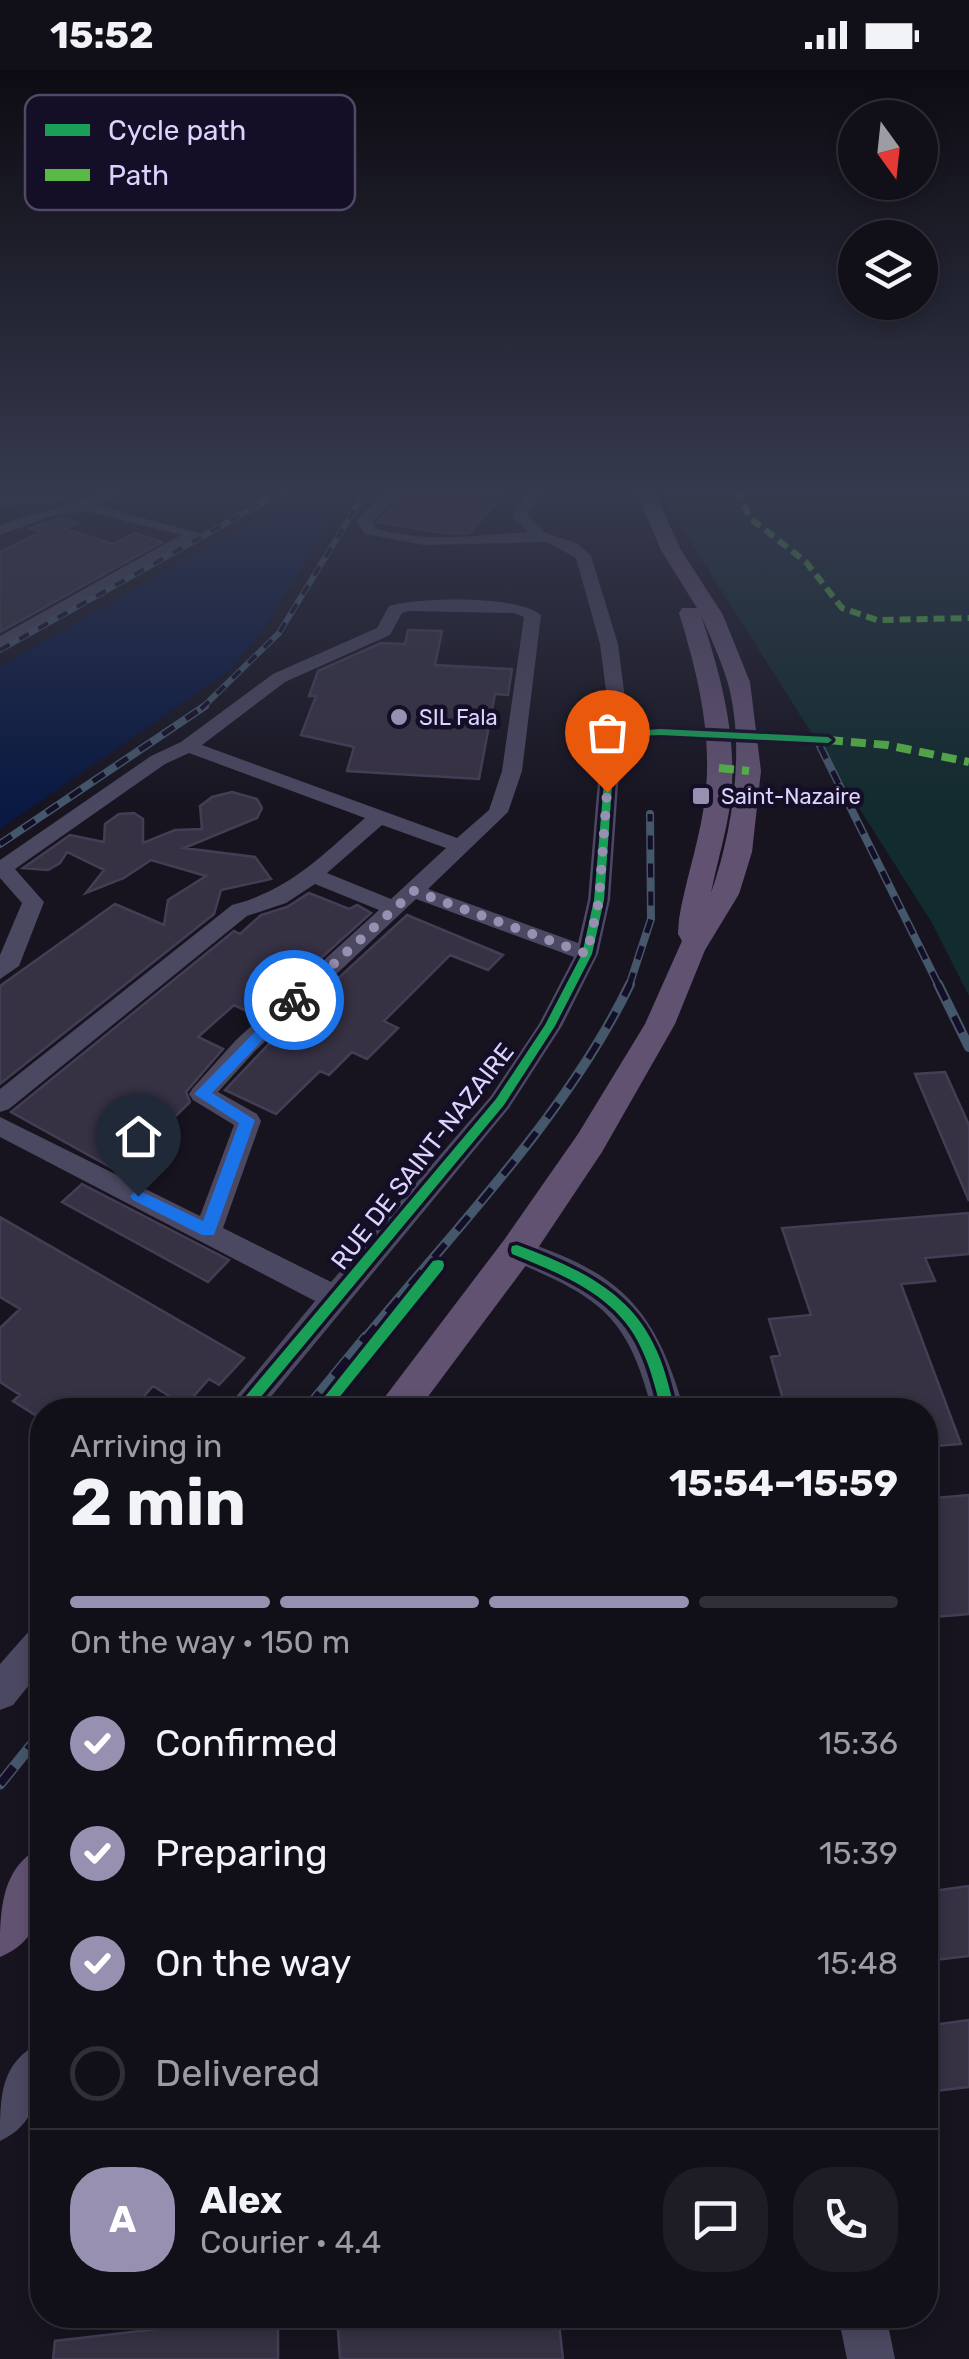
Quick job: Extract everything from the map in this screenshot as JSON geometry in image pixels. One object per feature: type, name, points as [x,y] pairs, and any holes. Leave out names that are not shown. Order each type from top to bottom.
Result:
[{"type":"main road","points":[[684,596],[714,697],[719,734],[718,805],[693,914],[691,950]]},
{"type":"main road","points":[[404,1398],[517,1250],[590,1143],[648,1046],[691,950],[725,894],[740,852],[748,798],[747,735],[731,658],[700,596]]},
{"type":"main road","points":[[0,1931],[30,1889]]},
{"type":"street","points":[[0,643],[84,596]]},
{"type":"street","name":"RUE DE SAINT-NAZAIRE","points":[[595,596],[609,644],[616,716],[646,734]]},
{"type":"street","points":[[0,971],[6,966],[33,902],[3,868],[158,760],[188,746],[279,678],[384,631],[395,610],[420,604],[527,612],[533,616],[504,804],[245,1046],[202,1094],[248,1120],[208,1230]]},
{"type":"street","points":[[646,734],[702,714],[714,697]]},
{"type":"street","name":"RUE DE SAINT-NAZAIRE","points":[[251,1398],[500,1102],[550,1026],[587,954],[599,900],[612,747],[646,734]]},
{"type":"street","points":[[646,734],[828,740]]},
{"type":"street","points":[[646,734],[697,742],[719,763]]},
{"type":"street","points":[[188,746],[462,847]]},
{"type":"street","points":[[0,1103],[240,910],[278,901],[379,817]]},
{"type":"street","points":[[312,875],[587,954]]},
{"type":"street","points":[[0,1126],[337,1298]]},
{"type":"street","points":[[517,1250],[587,1281],[621,1304],[652,1348],[665,1398]]},
{"type":"street","points":[[0,1692],[30,1656]]},
{"type":"street","points":[[0,2119],[30,2074]]},
{"type":"street","points":[[865,2328],[871,2359]]},
{"type":"green space","points":[[725,596],[969,596],[969,996],[932,923]]},
{"type":"water","points":[[122,596],[285,596],[265,628],[229,671],[0,829],[0,666]]},
{"type":"building","points":[[0,596],[65,596],[0,632]]},
{"type":"building","points":[[408,630],[442,631],[435,665],[512,669],[508,695],[495,694],[479,779],[347,771],[354,747],[301,735],[316,696],[309,696],[318,671],[381,643],[405,644]]},
{"type":"building","points":[[232,792],[257,799],[262,808],[257,818],[184,848],[255,857],[271,879],[221,890],[214,914],[0,1084],[0,986],[115,904],[164,925],[168,900],[206,876],[151,860],[124,878],[86,893],[104,870],[67,852],[60,863],[48,870],[23,868],[70,835],[104,842],[105,824],[119,814],[134,813],[143,819],[143,843],[175,830],[202,829],[200,806],[212,797]]},
{"type":"building","points":[[309,893],[349,909],[357,905],[371,913],[257,1016],[234,1005],[198,1037],[223,1049],[186,1092],[190,1102],[126,1165],[129,1168],[121,1173],[11,1112],[234,931],[240,934],[261,915],[287,907]]},
{"type":"building","points":[[407,915],[503,955],[488,970],[450,955],[384,1021],[398,1028],[367,1059],[352,1052],[329,1075],[320,1071],[276,1114],[225,1090],[284,1028]]},
{"type":"building","points":[[945,1072],[969,1125],[969,1201],[915,1074]]},
{"type":"building","points":[[82,1184],[229,1260],[208,1282],[62,1202]]},
{"type":"building","points":[[969,1213],[969,1254],[925,1258],[935,1281],[901,1284],[961,1444],[938,1446],[938,1398],[783,1398],[771,1357],[780,1355],[769,1319],[811,1315],[782,1228]]},
{"type":"building","points":[[0,1217],[244,1358],[219,1385],[209,1379],[192,1398],[172,1398],[153,1386],[142,1398],[30,1398],[30,1412],[13,1401],[20,1395],[0,1382],[0,1328],[20,1309],[0,1297]]},
{"type":"building","points":[[969,1495],[969,1614],[938,1617],[938,1498]]},
{"type":"building","points":[[969,1886],[969,1956],[938,1960],[938,1890]]},
{"type":"building","points":[[969,2020],[969,2087],[938,2091],[938,2024]]},
{"type":"building","points":[[166,2328],[278,2328],[278,2359],[53,2359],[55,2341]]},
{"type":"building","points":[[338,2328],[559,2328],[563,2359],[340,2359]]},
{"type":"railway","points":[[0,650],[97,596]]},
{"type":"railway","points":[[202,708],[279,633],[302,596]]},
{"type":"railway","points":[[0,844],[202,708]]},
{"type":"railway","points":[[820,746],[939,986]]},
{"type":"railway","points":[[629,986],[651,919],[650,814]]},
{"type":"railway","points":[[938,984],[969,1047]]},
{"type":"railway","points":[[364,1340],[543,1124],[605,1032],[629,986]]},
{"type":"railway","points":[[316,1398],[366,1337]]},
{"type":"railway","points":[[0,1784],[30,1747]]},
{"type":"marked path","points":[[832,596],[842,608],[877,620],[969,618]]},
{"type":"marked path","points":[[828,740],[887,745],[969,762]]},
{"type":"marked path","points":[[719,768],[749,771]]},
{"type":"cycle path","points":[[251,1398],[500,1102],[550,1026],[587,954],[599,900],[610,757],[616,742],[634,734],[660,732],[828,740]]},
{"type":"cycle path","points":[[517,1250],[578,1277],[620,1305],[648,1346],[665,1398]]},
{"type":"cycle path","points":[[331,1398],[438,1265]]},
{"type":"way so far","points":[[294,1000],[414,891],[587,954],[599,900],[607,792]]},
{"type":"place","name":"SIL Fala","points":[[399,717]]},
{"type":"place","name":"Saint-Nazaire","points":[[701,796]]},
{"type":"route","points":[[138,1196],[208,1230],[248,1120],[202,1094],[294,1000]]}]
